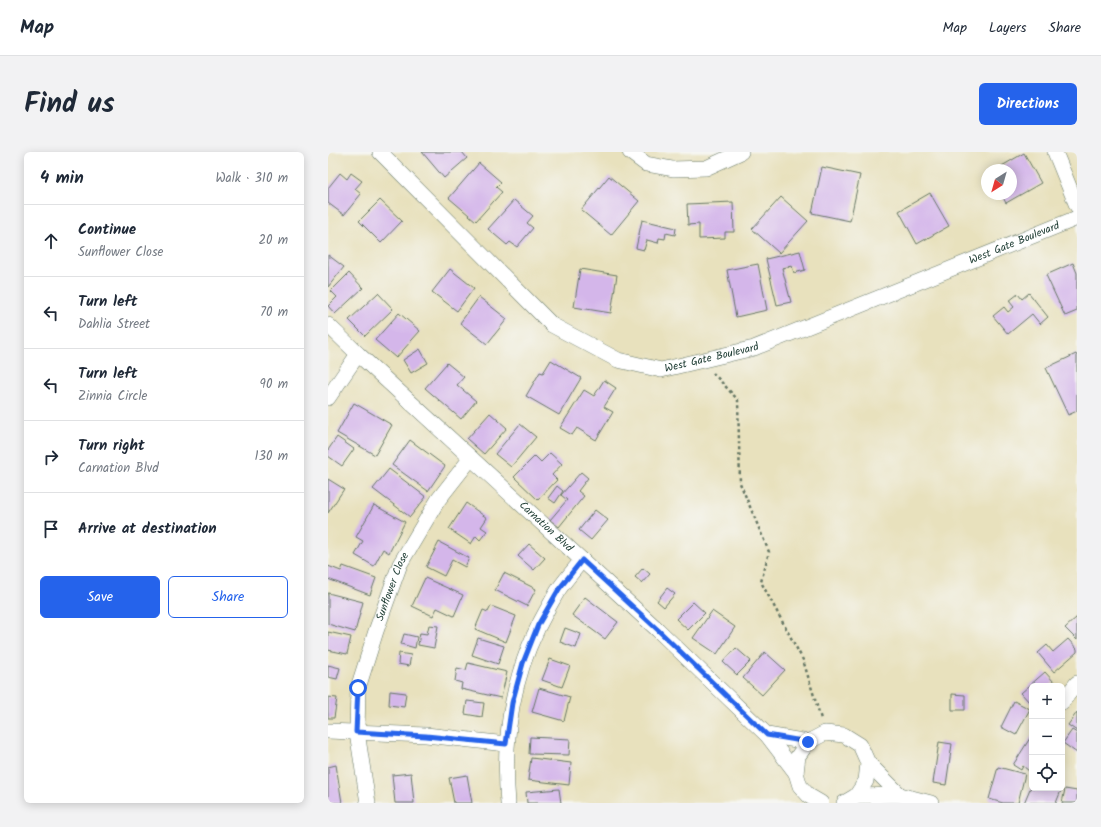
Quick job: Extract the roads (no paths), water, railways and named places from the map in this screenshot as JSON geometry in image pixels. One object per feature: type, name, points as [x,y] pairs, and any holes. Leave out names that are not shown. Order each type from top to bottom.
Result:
[{"type":"street","points":[[630,152],[646,164],[673,169],[706,168],[741,152]]},
{"type":"street","points":[[1055,152],[1077,206]]},
{"type":"street","name":"West Gate Boulevard","points":[[382,153],[552,325],[618,360],[661,370],[754,348],[1077,218]]},
{"type":"street","name":"Carnation Blvd","points":[[328,325],[658,630],[767,735],[796,773],[800,786],[809,796],[821,803]]},
{"type":"street","points":[[328,398],[358,354]]},
{"type":"street","name":"Sunflower Close","points":[[368,803],[356,732],[358,688],[376,631],[400,564],[438,500],[471,458]]},
{"type":"street","points":[[508,803],[506,744],[512,703],[523,663],[538,625],[559,589],[582,560]]},
{"type":"street","points":[[1065,698],[1077,683]]},
{"type":"street","points":[[328,731],[426,736],[506,744]]},
{"type":"street","points":[[796,773],[798,756],[808,742],[825,733],[844,735],[860,746],[868,763],[900,795]]},
{"type":"street","points":[[767,735],[808,742]]},
{"type":"street","points":[[850,800],[866,781],[868,763]]},
{"type":"street","points":[[850,800],[900,795],[931,803]]}]
